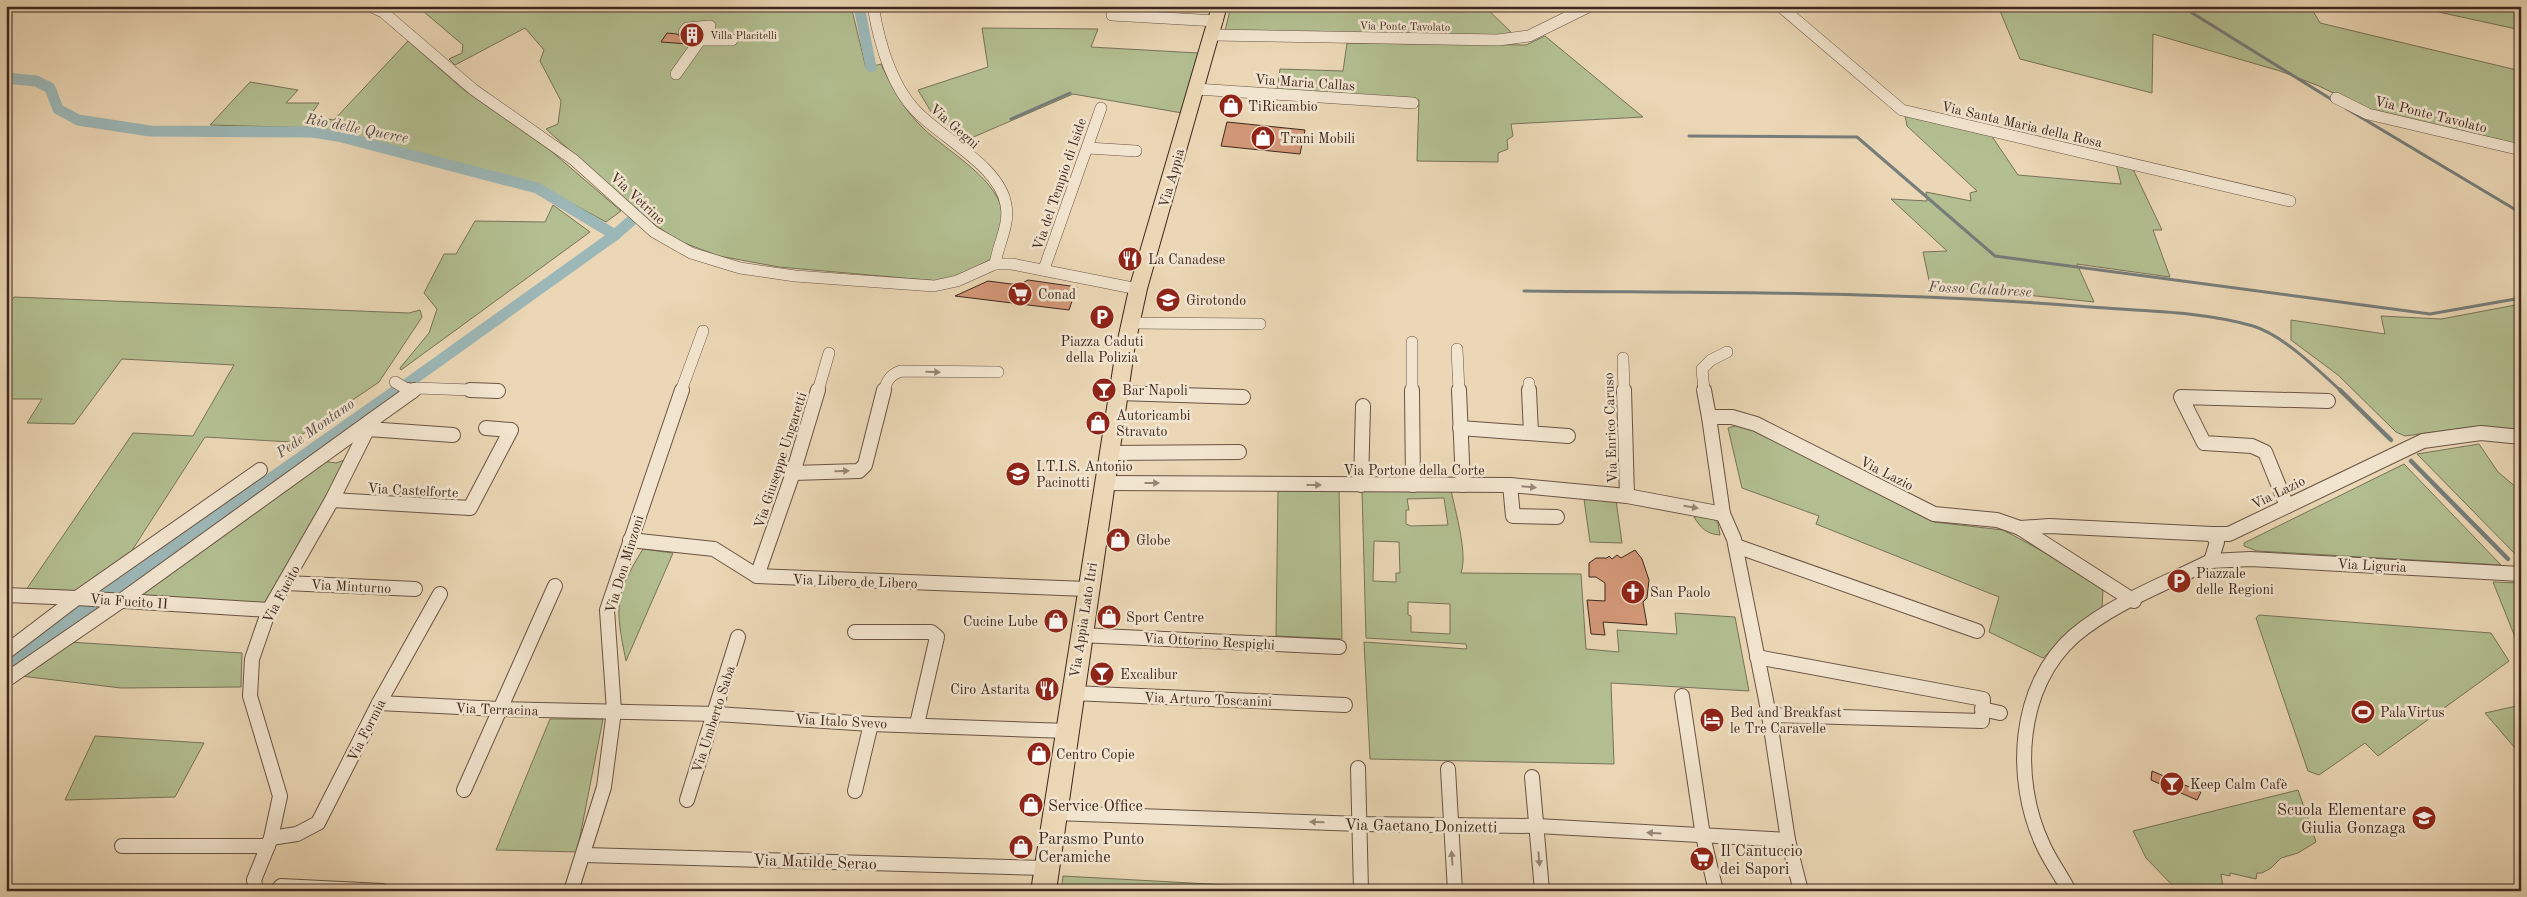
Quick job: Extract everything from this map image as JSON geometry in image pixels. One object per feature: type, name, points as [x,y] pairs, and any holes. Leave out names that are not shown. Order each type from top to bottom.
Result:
[{"type":"main road","name":"Via Appia","points":[[1125,350],[1138,289],[1217,21]]},
{"type":"main road","name":"Via Appia Lato Itri","points":[[1043,891],[1103,483],[1125,350]]},
{"type":"street","name":"Via Vetrine","points":[[370,6],[383,12],[487,100],[538,132],[574,160],[641,223],[660,238],[712,261],[794,276],[934,286],[957,281],[995,264]]},
{"type":"street","name":"Via Gegni","points":[[873,6],[875,21],[890,64],[906,99],[936,130],[979,164],[1006,198],[1008,214],[995,264]]},
{"type":"street","name":"Via Ponte Tavolato","points":[[1112,15],[1498,40],[1529,36],[1590,6]]},
{"type":"street","name":"Via Santa Maria della Rosa","points":[[1780,6],[1902,110],[2290,201]]},
{"type":"street","points":[[676,74],[710,26],[687,28],[684,32]]},
{"type":"street","points":[[700,40],[732,40]]},
{"type":"street","name":"Via Maria Callas","points":[[1196,89],[1413,103]]},
{"type":"street","name":"Via Ponte Tavolato","points":[[2336,98],[2368,114],[2521,150]]},
{"type":"street","name":"Via del Tempio di Iside","points":[[1044,269],[1101,108]]},
{"type":"street","points":[[1088,148],[1136,151]]},
{"type":"street","points":[[995,264],[1012,264],[1044,269],[1138,289]]},
{"type":"street","points":[[1130,323],[1260,324]]},
{"type":"street","name":"Via Don Minzoni","points":[[571,891],[584,855],[604,787],[614,711],[607,610],[703,331]]},
{"type":"street","points":[[1412,342],[1413,485]]},
{"type":"street","points":[[1457,349],[1463,484]]},
{"type":"street","points":[[1727,352],[1711,360],[1702,369],[1702,382],[1723,514],[1736,546],[1769,715],[1788,840],[1801,891]]},
{"type":"street","name":"Via Giuseppe Ungaretti","points":[[757,576],[793,473],[829,353]]},
{"type":"street","name":"Via Enrico Caruso","points":[[1623,358],[1627,496]]},
{"type":"street","points":[[793,473],[859,471],[865,465],[886,382],[892,374],[902,371],[998,372]]},
{"type":"street","points":[[395,382],[411,390],[498,391]]},
{"type":"street","points":[[1528,383],[1531,433]]},
{"type":"street","name":"Via Fucito","points":[[256,891],[254,880],[270,842],[280,796],[250,696],[252,659],[269,610],[332,500],[370,425],[411,390]]},
{"type":"street","points":[[1118,393],[1243,397]]},
{"type":"street","points":[[2287,506],[2265,452],[2252,446],[2204,443],[2181,396],[2328,402]]},
{"type":"street","points":[[1362,406],[1362,485]]},
{"type":"street","name":"Via Lazio","points":[[1709,417],[1732,417],[1756,424],[1934,514],[1997,520],[2020,528],[2049,526],[2214,538],[2229,534],[2423,441],[2481,433],[2521,437]]},
{"type":"street","points":[[6,680],[370,425],[453,435]]},
{"type":"street","name":"Via Castelforte","points":[[332,500],[470,508],[511,430],[486,428]]},
{"type":"street","points":[[1460,428],[1568,436]]},
{"type":"street","points":[[1108,453],[1239,452]]},
{"type":"street","points":[[6,596],[77,598],[260,470]]},
{"type":"street","name":"Via Portone della Corte","points":[[1103,483],[1463,484],[1510,486],[1627,496],[1723,514]]},
{"type":"street","points":[[1510,486],[1514,516],[1557,517]]},
{"type":"street","points":[[2020,528],[2112,585],[2134,601]]},
{"type":"street","points":[[2069,891],[2042,843],[2026,791],[2023,766],[2024,734],[2034,694],[2046,670],[2062,648],[2108,614],[2218,561],[2214,538]]},
{"type":"street","name":"Via Libero de Libero","points":[[630,540],[714,550],[757,576],[1087,589]]},
{"type":"street","points":[[1736,546],[1977,631]]},
{"type":"street","name":"Via Liguria","points":[[2218,561],[2250,559],[2521,574]]},
{"type":"street","name":"Via Minturno","points":[[286,583],[415,589]]},
{"type":"street","points":[[464,790],[498,709],[555,586]]},
{"type":"street","name":"Via Formia","points":[[122,846],[270,842],[296,834],[318,823],[379,703],[440,594]]},
{"type":"street","name":"Via Fucito II","points":[[6,652],[77,598],[269,610]]},
{"type":"street","points":[[855,632],[931,632],[937,637],[916,724]]},
{"type":"street","name":"Via Ottorino Respighi","points":[[1080,635],[1339,647]]},
{"type":"street","name":"Via Umberto Saba","points":[[687,800],[716,714],[738,637]]},
{"type":"street","points":[[1758,657],[1983,699],[1982,720],[1769,715]]},
{"type":"street","name":"Via Arturo Toscanini","points":[[1072,693],[1345,704]]},
{"type":"street","points":[[1682,696],[1703,836],[1716,891]]},
{"type":"street","name":"Via Terracina","points":[[379,703],[498,709],[614,711]]},
{"type":"street","points":[[1982,710],[2000,713]]},
{"type":"street","name":"Via Italo Svevo","points":[[614,711],[716,714],[871,724],[916,724],[1068,731]]},
{"type":"street","points":[[855,791],[871,724]]},
{"type":"street","points":[[1358,768],[1361,891]]},
{"type":"street","points":[[1448,769],[1455,891]]},
{"type":"street","points":[[1532,777],[1542,891]]},
{"type":"street","name":"Via Gaetano Donizetti","points":[[1054,813],[1360,824],[1537,826],[1788,840]]},
{"type":"street","name":"Via Matilde Serao","points":[[584,855],[1046,868]]},
{"type":"street","points":[[276,891],[281,886],[382,891]]},
{"type":"green space","points":[[417,6],[851,6],[866,68],[881,64],[899,98],[916,121],[984,179],[1001,204],[1002,228],[991,259],[958,277],[938,281],[779,267],[719,256],[679,241],[645,218],[546,129],[558,124],[561,101],[540,61],[544,50],[525,28],[455,65],[449,59],[462,53],[463,45]]},
{"type":"green space","points":[[1231,6],[1484,6],[1514,35],[1225,31]]},
{"type":"green space","points":[[1998,6],[2310,6],[2320,23],[2521,71],[2521,146],[2366,109],[2319,86],[2280,71],[2153,34],[2152,93],[2020,59]]},
{"type":"green space","points":[[2411,6],[2515,6],[2521,14],[2521,30]]},
{"type":"green space","points":[[982,28],[1098,29],[1091,47],[1198,53],[1182,113],[1073,94],[969,139],[933,115],[918,90],[988,67]]},
{"type":"green space","points":[[1545,36],[1643,117],[1511,124],[1513,136],[1507,140],[1508,149],[1498,153],[1498,162],[1417,161],[1419,100],[1277,91],[1280,69],[1343,71],[1347,43],[1526,45]]},
{"type":"green space","points":[[408,41],[464,90],[551,151],[621,211],[606,222],[540,186],[318,128],[210,125],[250,82],[298,90],[286,103],[319,103],[310,116],[334,120]]},
{"type":"green space","points":[[1905,115],[1991,135],[2018,175],[2121,184],[2116,163],[2132,167],[2162,230],[2153,230],[2170,277],[2077,264],[2094,302],[1930,285],[1923,252],[1947,251],[1891,199],[1927,201],[1926,192],[1971,201],[1970,193],[1977,191],[1907,126]]},
{"type":"green space","points":[[553,205],[590,232],[401,370],[400,368],[429,333],[437,309],[424,293],[444,254],[456,254],[475,221],[545,222]]},
{"type":"green space","points":[[14,297],[409,313],[420,310],[422,317],[379,382],[291,442],[205,437],[129,555],[74,593],[26,590],[133,433],[193,436],[234,365],[122,359],[74,424],[27,423],[42,399],[6,399],[6,310]]},
{"type":"green space","points":[[2521,304],[2521,391],[2515,400],[2521,408],[2521,429],[2473,427],[2405,436],[2396,432],[2338,375],[2291,340],[2291,320],[2385,334],[2381,316],[2441,319]]},
{"type":"green space","points":[[1738,425],[1755,430],[1934,522],[2003,530],[2091,577],[2103,589],[2102,607],[2043,658],[1989,632],[1999,597],[1816,524],[1819,516],[1742,488],[1728,428]]},
{"type":"green space","points":[[2479,444],[2498,472],[2517,488],[2521,489],[2521,560],[2417,454]]},
{"type":"green space","points":[[350,458],[271,600],[262,605],[137,598],[322,461],[336,463]]},
{"type":"green space","points":[[2404,464],[2501,565],[2257,551],[2244,546],[2244,543]]},
{"type":"green space","points":[[1339,489],[1342,639],[1276,636],[1278,491]]},
{"type":"green space","points":[[1451,490],[1462,543],[1463,565],[1461,573],[1581,574],[1586,649],[1619,652],[1617,630],[1677,634],[1675,613],[1735,617],[1749,691],[1611,683],[1614,764],[1370,759],[1364,642],[1467,649],[1466,644],[1366,638],[1362,491]],"holes":[[[1444,498],[1448,525],[1411,526],[1406,524],[1406,510],[1409,510],[1407,499]],[[1374,541],[1399,542],[1400,573],[1396,573],[1396,582],[1373,581]],[[1408,602],[1450,604],[1450,634],[1411,632],[1411,616],[1408,615]]]},
{"type":"green space","points":[[1584,499],[1616,500],[1622,543],[1590,542]]},
{"type":"green space","points":[[1708,515],[1718,523],[1720,535],[1704,530],[1694,517]]},
{"type":"green space","points":[[643,549],[673,553],[626,661],[620,627],[620,602],[622,591],[633,565]]},
{"type":"green space","points":[[2493,582],[2521,583],[2521,652]]},
{"type":"green space","name":"PalaVirtus","points":[[2259,615],[2491,633],[2509,661],[2378,756],[2365,743],[2319,775],[2308,771],[2256,618]]},
{"type":"green space","points":[[69,642],[242,653],[241,687],[121,688],[21,676]]},
{"type":"green space","points":[[2521,705],[2521,755],[2485,713]]},
{"type":"green space","points":[[550,719],[603,719],[577,852],[496,850]]},
{"type":"green space","points":[[95,736],[204,743],[175,797],[65,800]]},
{"type":"green space","points":[[2298,790],[2316,842],[2298,853],[2281,858],[2271,868],[2262,873],[2257,873],[2256,879],[2230,873],[2230,876],[2221,874],[2223,887],[2230,891],[2178,891],[2146,858],[2133,831]]},
{"type":"green space","points":[[1063,876],[1246,886],[1246,891],[1061,891]]},
{"type":"building","points":[[667,33],[677,34],[684,39],[695,34],[688,44],[661,42]]},
{"type":"building","name":"Trani Mobili","points":[[1227,122],[1305,130],[1300,154],[1221,146]]},
{"type":"building","name":"Conad","points":[[1028,280],[1077,287],[1069,310],[955,296],[988,281],[1019,285]]},
{"type":"building","name":"San Paolo","points":[[1635,550],[1642,559],[1649,580],[1647,598],[1643,602],[1647,625],[1603,622],[1605,635],[1591,634],[1587,600],[1605,601],[1605,583],[1596,577],[1589,577],[1589,563],[1596,558],[1607,558],[1609,556],[1612,559],[1617,555],[1621,558]]},
{"type":"building","name":"Keep Calm Cafè","points":[[2152,771],[2201,792],[2197,800],[2151,780]]},
{"type":"waterway","name":"Pede Montano","points":[[859,6],[871,67]]},
{"type":"waterway","points":[[2181,6],[2334,101]]},
{"type":"waterway","name":"Rio delle Querce","points":[[6,78],[36,81],[50,88],[58,109],[78,120],[150,131],[312,132],[338,136],[537,188],[615,235]]},
{"type":"waterway","points":[[1011,119],[1070,93]]},
{"type":"waterway","points":[[2347,109],[2521,213]]},
{"type":"waterway","points":[[1689,136],[1857,137],[1995,256],[2430,314],[2521,298]]},
{"type":"waterway","name":"Pede Montano","points":[[615,235],[639,214]]},
{"type":"waterway","name":"Pede Montano","points":[[397,391],[615,235]]},
{"type":"waterway","name":"Fosso Calabrese","points":[[1524,291],[1870,295],[2008,301],[2189,314],[2253,326],[2276,337],[2300,354],[2341,391]]},
{"type":"waterway","name":"Pede Montano","points":[[6,666],[399,390]]},
{"type":"waterway","name":"Fosso Calabrese","points":[[2340,390],[2391,440]]},
{"type":"waterway","name":"Fosso Calabrese","points":[[2411,461],[2508,559]]},
{"type":"place","name":"Villa Placitelli","points":[[692,35]]},
{"type":"place","name":"TiRicambio","points":[[1231,106]]},
{"type":"place","name":"Trani Mobili","points":[[1263,138]]},
{"type":"place","name":"La Canadese","points":[[1130,259]]},
{"type":"place","name":"Conad","points":[[1020,294]]},
{"type":"place","name":"Girotondo","points":[[1168,300]]},
{"type":"place","name":"Piazza Caduti della Polizia","points":[[1102,317]]},
{"type":"place","name":"Bar Napoli","points":[[1104,390]]},
{"type":"place","name":"Autoricambi Stravato","points":[[1098,423]]},
{"type":"place","name":"I.T.I.S. Antonio Pacinotti","points":[[1018,474]]},
{"type":"place","name":"Globe","points":[[1118,540]]},
{"type":"place","name":"Piazzale delle Regioni","points":[[2179,581]]},
{"type":"place","name":"San Paolo","points":[[1633,592]]},
{"type":"place","name":"Sport Centre","points":[[1109,617]]},
{"type":"place","name":"Cucine Lube","points":[[1056,621]]},
{"type":"place","name":"Excalibur","points":[[1102,674]]},
{"type":"place","name":"Ciro Astarita","points":[[1047,689]]},
{"type":"place","name":"PalaVirtus","points":[[2363,712]]},
{"type":"place","name":"Bed and Breakfast le Tre Caravelle","points":[[1712,720]]},
{"type":"place","name":"Centro Copie","points":[[1039,754]]},
{"type":"place","name":"Keep Calm Cafè","points":[[2172,784]]},
{"type":"place","name":"Service Office","points":[[1031,805]]},
{"type":"place","name":"Scuola Elementare Giulia Gonzaga","points":[[2424,818]]},
{"type":"place","name":"Parasmo Punto Ceramiche","points":[[1021,847]]},
{"type":"place","name":"Il Cantuccio dei Sapori","points":[[1702,859]]}]
